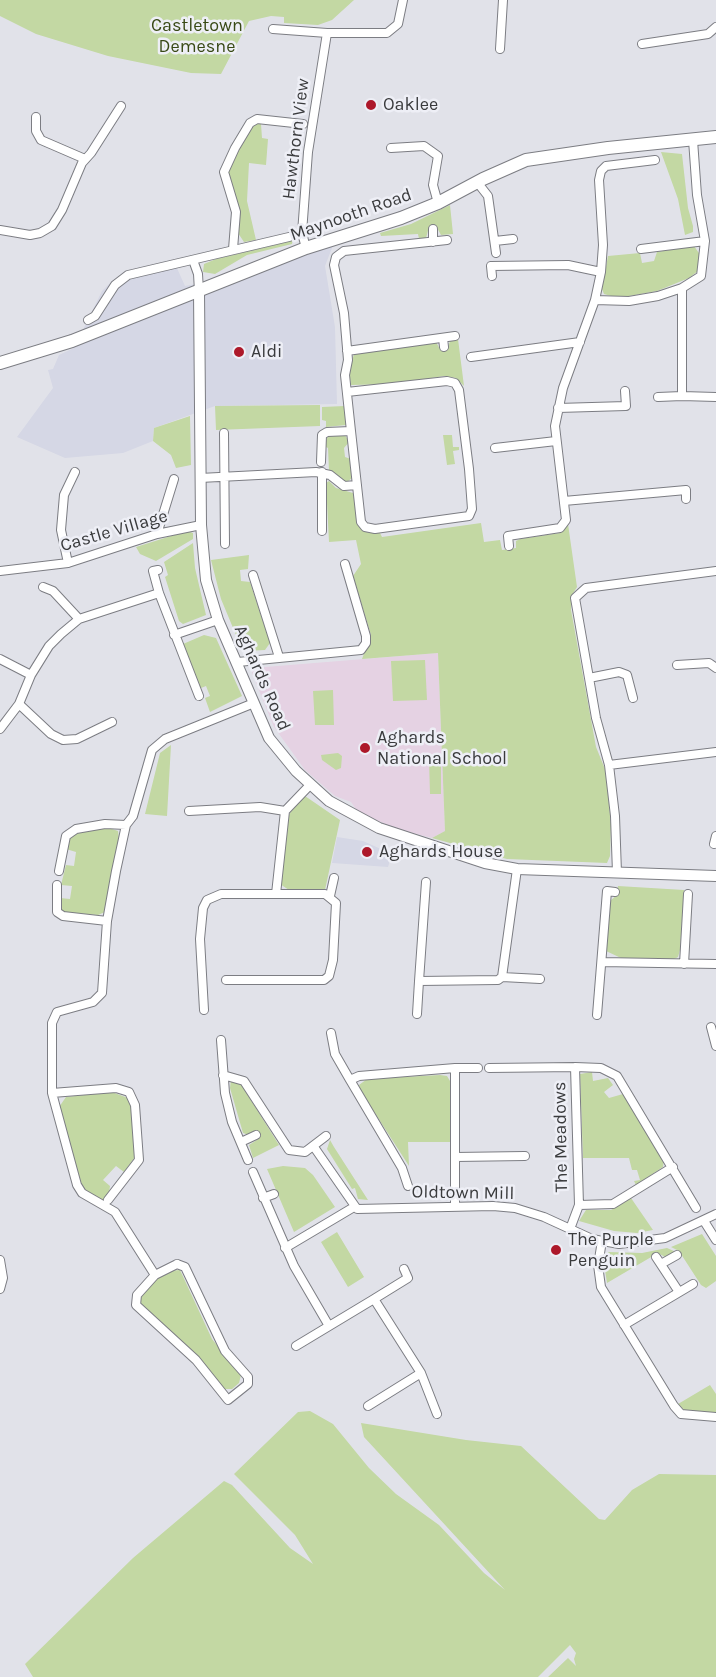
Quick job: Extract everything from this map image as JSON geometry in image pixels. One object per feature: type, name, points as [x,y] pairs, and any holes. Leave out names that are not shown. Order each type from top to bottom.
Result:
[{"type":"main road","name":"Maynooth Road","points":[[2,363],[72,341],[306,248],[401,218],[438,203],[525,160],[605,148],[716,137]]},
{"type":"street","points":[[273,29],[327,33],[387,33],[398,24],[403,0]]},
{"type":"street","points":[[500,49],[503,0]]},
{"type":"street","points":[[642,44],[708,34],[716,27]]},
{"type":"street","name":"Hawthorn View","points":[[306,248],[302,233],[308,152],[327,33]]},
{"type":"street","points":[[0,230],[30,235],[49,228],[62,210],[85,159],[92,153],[121,106]]},
{"type":"street","points":[[36,117],[36,131],[41,140],[85,159]]},
{"type":"street","points":[[233,249],[236,213],[224,172],[235,148],[249,123],[257,119],[303,124]]},
{"type":"street","points":[[595,300],[629,301],[682,288],[701,276],[705,261],[705,241],[697,195],[693,140]]},
{"type":"street","points":[[391,148],[424,146],[438,156],[433,185],[438,203]]},
{"type":"street","points":[[509,546],[508,536],[560,528],[566,520],[556,441],[558,408],[595,300],[601,272],[603,245],[599,180],[601,171],[606,166],[655,160]]},
{"type":"street","points":[[477,182],[488,196],[496,254]]},
{"type":"street","points":[[433,229],[433,242]]},
{"type":"street","points":[[88,320],[95,316],[116,285],[128,275],[289,237]]},
{"type":"street","points":[[495,241],[513,239]]},
{"type":"street","points":[[347,392],[447,381],[455,383],[459,390],[472,509],[467,519],[369,528],[362,522],[347,392],[347,351],[334,266],[338,255],[344,252],[447,240]]},
{"type":"street","points":[[641,249],[705,241]]},
{"type":"street","points":[[193,260],[198,274],[199,291]]},
{"type":"street","points":[[492,276],[491,266],[568,265],[601,272]]},
{"type":"street","points":[[682,288],[682,396]]},
{"type":"street","name":"Aghards Road","points":[[199,291],[201,525],[207,580],[218,620],[269,738],[309,786],[342,810],[379,828],[468,858],[517,869],[716,876]]},
{"type":"street","points":[[347,351],[444,342],[455,336]]},
{"type":"street","points":[[471,357],[580,342]]},
{"type":"street","points":[[558,408],[626,406],[625,392]]},
{"type":"street","points":[[658,397],[716,397]]},
{"type":"street","points":[[321,462],[321,440],[324,433],[351,431]]},
{"type":"street","points":[[224,433],[225,544]]},
{"type":"street","points":[[495,448],[556,441]]},
{"type":"street","points":[[68,563],[61,530],[64,495],[75,472]]},
{"type":"street","points":[[200,478],[322,472],[344,486],[357,485]]},
{"type":"street","points":[[322,472],[322,531]]},
{"type":"street","points":[[157,534],[174,479]]},
{"type":"street","points":[[564,501],[686,490],[686,499]]},
{"type":"street","name":"Castle Village","points":[[0,571],[68,563],[157,534],[201,525]]},
{"type":"street","points":[[238,662],[357,651],[364,647],[366,636],[345,564]]},
{"type":"street","points":[[158,570],[153,571],[159,593],[199,696]]},
{"type":"street","points":[[617,873],[615,816],[609,765],[596,718],[575,598],[581,590],[716,571]]},
{"type":"street","points":[[254,575],[279,657]]},
{"type":"street","points":[[43,587],[53,591],[80,619]]},
{"type":"street","points":[[0,729],[19,704],[31,675],[49,646],[80,619],[159,593]]},
{"type":"street","points":[[174,635],[218,620]]},
{"type":"street","points":[[0,660],[31,675]]},
{"type":"street","points":[[677,665],[709,663],[716,668]]},
{"type":"street","points":[[589,678],[619,672],[627,675],[633,698]]},
{"type":"street","points":[[155,1275],[115,1212],[79,1190],[52,1094],[51,1030],[54,1016],[62,1009],[93,1002],[102,993],[107,921],[126,825],[133,816],[152,750],[165,739],[254,703]]},
{"type":"street","points":[[19,704],[51,734],[63,740],[77,739],[112,722]]},
{"type":"street","points":[[609,765],[716,752]]},
{"type":"street","points":[[276,894],[285,812],[309,786]]},
{"type":"street","points":[[189,811],[260,807],[285,812]]},
{"type":"street","points":[[59,871],[66,836],[76,829],[105,824],[126,825]]},
{"type":"street","points":[[502,977],[517,869]]},
{"type":"street","points":[[226,980],[324,980],[331,971],[336,928],[338,907],[330,896],[334,878]]},
{"type":"street","points":[[417,1014],[426,882]]},
{"type":"street","points":[[57,885],[57,912],[63,916],[107,921]]},
{"type":"street","points":[[597,1015],[607,891],[615,892]]},
{"type":"street","points":[[204,1010],[200,939],[203,908],[207,900],[220,894],[330,896]]},
{"type":"street","points":[[684,964],[688,894]]},
{"type":"street","points":[[602,962],[716,964]]},
{"type":"street","points":[[419,981],[498,980],[502,977],[540,979]]},
{"type":"street","points":[[711,1027],[716,1046]]},
{"type":"street","points":[[331,1033],[335,1054],[402,1168],[408,1186]]},
{"type":"street","points":[[221,1040],[223,1075],[232,1122],[248,1160]]},
{"type":"street","name":"The Meadows","points":[[570,1229],[579,1205],[575,1067]]},
{"type":"street","points":[[455,1068],[456,1206]]},
{"type":"street","points":[[350,1080],[359,1076],[478,1068]]},
{"type":"street","name":"The Meadows","points":[[489,1068],[601,1068],[617,1076],[696,1208]]},
{"type":"street","points":[[223,1075],[244,1081],[289,1150],[305,1152],[326,1136]]},
{"type":"street","points":[[52,1094],[116,1088],[129,1092],[137,1114],[139,1160],[108,1200]]},
{"type":"street","points":[[241,1142],[256,1136]]},
{"type":"street","points":[[285,1248],[354,1207],[314,1147]]},
{"type":"street","points":[[455,1158],[525,1156]]},
{"type":"street","name":"The Meadows","points":[[579,1205],[613,1204],[673,1167]]},
{"type":"street","points":[[253,1172],[285,1248],[328,1326]]},
{"type":"street","points":[[263,1198],[274,1194]]},
{"type":"street","name":"Oldtown Mill","points":[[354,1207],[377,1209],[456,1206],[514,1208],[602,1241],[646,1243],[674,1235],[716,1214]]},
{"type":"street","points":[[704,1221],[716,1240]]},
{"type":"street","points":[[602,1241],[598,1260],[599,1280],[624,1325],[679,1412],[716,1418]]},
{"type":"street","points":[[677,1255],[659,1261],[679,1292]]},
{"type":"street","points":[[0,1260],[3,1278],[0,1289]]},
{"type":"street","points":[[174,1265],[185,1267],[224,1348],[248,1377],[248,1384],[228,1400],[196,1360],[136,1306],[137,1295],[155,1275],[174,1265]]},
{"type":"street","points":[[296,1346],[408,1278],[404,1269]]},
{"type":"street","points":[[624,1325],[693,1284]]},
{"type":"street","points":[[374,1299],[421,1373],[437,1414]]},
{"type":"street","points":[[368,1406],[421,1373]]},
{"type":"shaded area","points":[[332,239],[332,248],[325,266],[335,327],[337,404],[215,406],[154,428],[153,441],[123,453],[65,458],[17,437],[53,388],[48,370],[53,369],[59,355],[74,348],[102,291],[113,280],[176,266],[185,286],[228,278]]},
{"type":"shaded area","name":"Aghards National School","points":[[438,653],[445,831],[432,838],[397,829],[358,812],[351,802],[335,796],[305,770],[274,727],[252,673],[253,668]]},
{"type":"shaded area","points":[[337,837],[363,841],[392,854],[388,867],[332,863]]},
{"type":"green space","name":"Castletown Demesne","points":[[0,0],[354,0],[332,20],[318,25],[284,23],[284,17],[271,16],[249,21],[221,74],[191,73],[108,56],[36,34],[0,16]]},
{"type":"green space","points":[[256,124],[261,124],[262,138],[268,139],[266,165],[249,163],[247,201],[256,240],[244,242],[238,233],[239,217],[235,193],[228,176],[230,165],[251,128]]},
{"type":"green space","points":[[661,152],[682,154],[688,208],[693,226],[693,232],[685,235],[678,199]]},
{"type":"green space","points":[[450,205],[453,234],[441,235],[436,226],[429,227],[426,238],[419,239],[418,234],[381,236],[380,233],[411,224]]},
{"type":"green space","points":[[293,238],[292,244],[247,255],[215,274],[203,272],[204,264],[216,259],[283,243]]},
{"type":"green space","points":[[694,246],[701,256],[698,271],[689,278],[657,291],[618,298],[604,294],[602,289],[608,256],[640,253],[642,263],[654,261],[657,252]]},
{"type":"green space","points":[[458,339],[464,386],[456,378],[444,376],[394,384],[351,385],[349,372],[354,354],[436,342],[441,351],[447,351],[450,341]]},
{"type":"green space","points":[[320,405],[320,426],[216,430],[215,406]]},
{"type":"green space","points":[[345,406],[346,425],[326,427],[326,421],[322,420],[322,407]]},
{"type":"green space","points":[[190,416],[191,465],[176,468],[171,455],[153,441],[154,428]]},
{"type":"green space","points":[[345,435],[349,442],[344,448],[345,457],[351,459],[352,478],[347,482],[341,481],[329,471],[328,448],[324,446],[328,436]]},
{"type":"green space","points":[[443,435],[452,435],[453,447],[459,447],[459,450],[453,451],[455,464],[447,465]]},
{"type":"green space","points":[[329,481],[336,488],[353,493],[361,529],[369,533],[380,533],[382,537],[481,523],[484,542],[500,540],[502,550],[516,548],[516,541],[520,539],[560,533],[568,524],[577,587],[572,595],[571,610],[596,747],[605,769],[607,783],[611,825],[610,856],[607,863],[507,859],[432,838],[445,831],[438,653],[362,659],[371,635],[353,576],[361,564],[356,540],[329,542],[326,483]]},
{"type":"green space","points":[[187,531],[193,533],[193,539],[156,561],[140,554],[136,547]]},
{"type":"green space","points":[[193,543],[195,568],[206,615],[183,624],[179,621],[165,577],[168,575],[164,562]]},
{"type":"green space","points":[[249,555],[248,569],[240,570],[241,581],[250,582],[270,643],[265,650],[247,651],[241,647],[221,599],[211,560]]},
{"type":"green space","points":[[204,635],[216,638],[242,696],[210,712],[205,698],[210,696],[206,686],[201,688],[197,685],[183,644]]},
{"type":"green space","points":[[425,660],[427,700],[393,701],[391,661]]},
{"type":"green space","points":[[333,690],[334,725],[315,725],[313,691]]},
{"type":"green space","points":[[171,745],[167,816],[145,814],[160,753]]},
{"type":"green space","points":[[338,753],[342,756],[341,768],[336,770],[322,760],[321,755]]},
{"type":"green space","points":[[429,759],[441,759],[441,794],[430,794]]},
{"type":"green space","points":[[305,796],[340,820],[325,890],[289,890],[280,884],[289,815],[295,804]]},
{"type":"green space","points":[[109,828],[118,831],[119,839],[105,912],[98,915],[64,912],[59,909],[60,898],[70,899],[72,886],[61,885],[66,865],[74,866],[76,852],[66,849],[70,837],[81,832]]},
{"type":"green space","points":[[618,886],[684,890],[678,957],[672,960],[621,958],[606,951],[610,901],[617,895]]},
{"type":"green space","points":[[592,1072],[593,1081],[608,1078],[613,1085],[604,1092],[609,1098],[623,1094],[664,1159],[663,1167],[636,1185],[634,1181],[640,1180],[637,1170],[632,1170],[629,1158],[583,1158],[580,1074]]},
{"type":"green space","points":[[447,1076],[450,1081],[450,1142],[408,1142],[409,1166],[359,1085],[367,1079]]},
{"type":"green space","points":[[231,1080],[239,1081],[279,1145],[253,1158],[249,1145],[260,1138],[257,1132],[249,1135],[243,1133],[230,1088]]},
{"type":"green space","points":[[112,1092],[128,1098],[131,1106],[135,1157],[124,1172],[116,1166],[103,1180],[110,1186],[104,1201],[83,1189],[59,1107],[66,1097]]},
{"type":"green space","points":[[330,1140],[368,1200],[358,1199],[355,1188],[352,1189],[327,1149]]},
{"type":"green space","points":[[283,1166],[305,1168],[313,1175],[335,1207],[294,1232],[267,1169]]},
{"type":"green space","points":[[631,1198],[653,1230],[637,1233],[614,1231],[579,1221],[586,1210],[611,1210]]},
{"type":"green space","points":[[337,1232],[364,1277],[348,1287],[321,1242]]},
{"type":"green space","points":[[702,1234],[716,1256],[716,1281],[706,1288],[701,1285],[679,1251],[671,1247]]},
{"type":"green space","points":[[667,1248],[676,1252],[665,1257],[658,1253],[607,1283],[605,1270],[608,1252],[642,1253]]},
{"type":"green space","points":[[180,1270],[212,1339],[241,1375],[239,1383],[232,1389],[221,1389],[208,1368],[140,1304],[140,1296],[157,1279],[168,1271]]},
{"type":"green space","points":[[710,1385],[716,1394],[716,1414],[684,1410],[678,1404]]},
{"type":"green space","points":[[310,1411],[333,1424],[369,1468],[396,1494],[439,1525],[484,1573],[505,1590],[364,1437],[361,1423],[466,1440],[521,1446],[599,1519],[605,1520],[632,1490],[659,1474],[716,1475],[716,1677],[548,1677],[568,1658],[576,1666],[574,1659],[576,1653],[570,1645],[538,1677],[33,1677],[25,1664],[133,1558],[224,1481],[232,1485],[290,1548],[313,1564],[295,1535],[234,1474],[298,1412]]},
{"type":"place","name":"Oaklee","points":[[371,105]]},
{"type":"place","name":"Aldi","points":[[239,352]]},
{"type":"place","name":"Aghards National School","points":[[365,748]]},
{"type":"place","name":"Aghards House","points":[[367,852]]},
{"type":"place","name":"The Purple Penguin","points":[[556,1250]]}]
